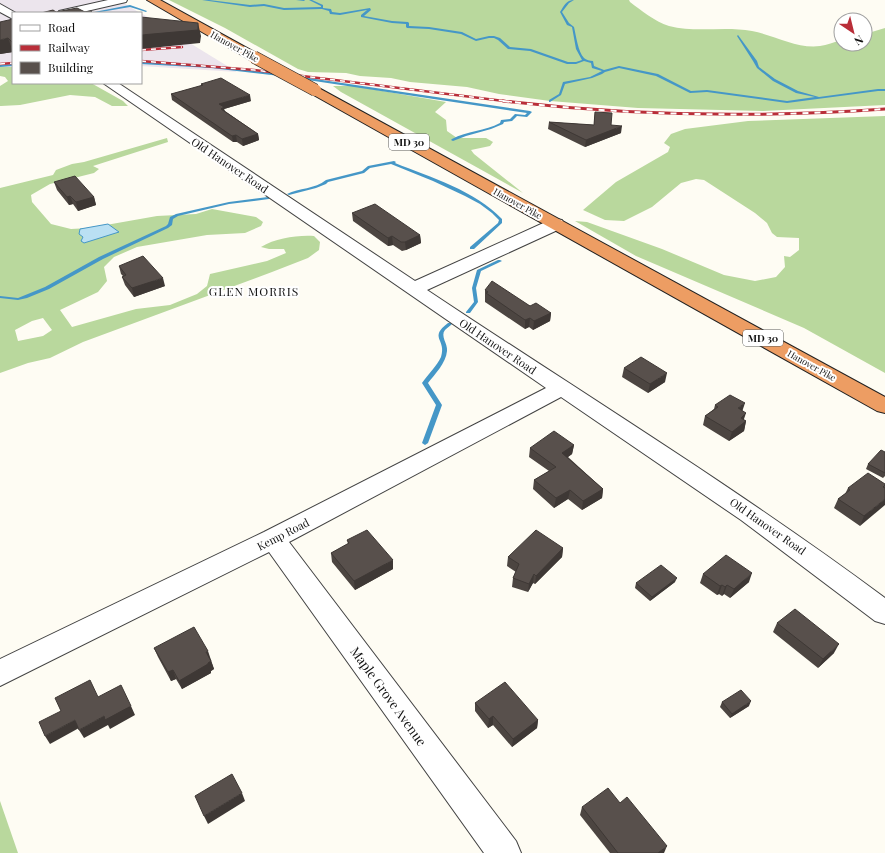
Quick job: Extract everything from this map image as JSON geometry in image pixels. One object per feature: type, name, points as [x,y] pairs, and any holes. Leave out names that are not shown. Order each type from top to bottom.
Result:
[{"type":"highway","name":"Hanover Pike","points":[[152,0],[885,406]]},
{"type":"street","points":[[68,12],[122,0]]},
{"type":"street","points":[[0,7],[12,15]]},
{"type":"street","name":"Old Hanover Road","points":[[109,84],[413,289],[776,531],[825,566],[885,613]]},
{"type":"street","points":[[413,289],[556,224]]},
{"type":"street","name":"Kemp Road","points":[[0,673],[273,539],[562,388]]},
{"type":"street","name":"Maple Grove Avenue","points":[[273,539],[504,853]]},
{"type":"shaded area","points":[[0,0],[119,0],[138,12],[12,12],[12,67],[0,68]]},
{"type":"shaded area","points":[[142,14],[237,72],[142,66]]},
{"type":"green space","points":[[169,0],[629,0],[648,16],[669,26],[689,29],[731,29],[752,31],[794,44],[811,46],[823,46],[833,43],[833,52],[873,52],[873,32],[885,28],[885,105],[763,111],[638,108],[550,101],[499,94],[467,87],[410,82],[391,78],[360,76],[346,73],[308,72],[298,69],[225,28]]},
{"type":"green space","points":[[0,67],[12,67],[12,84],[93,84],[123,101],[128,106],[112,106],[95,97],[70,95],[20,105],[0,106],[0,86],[8,81],[5,77],[0,76]]},
{"type":"green space","points":[[333,86],[354,86],[446,102],[435,112],[446,120],[447,131],[457,138],[486,138],[493,142],[490,146],[471,150],[523,193],[341,92]]},
{"type":"green space","points":[[885,116],[885,373],[804,328],[636,256],[575,221],[587,222],[662,249],[724,275],[755,281],[776,277],[785,267],[784,256],[790,257],[799,250],[799,238],[777,237],[772,233],[767,223],[755,213],[704,180],[696,179],[681,183],[652,207],[624,221],[605,220],[583,210],[616,182],[668,152],[670,147],[664,143],[671,134],[685,129],[748,121]]},
{"type":"green space","points":[[167,138],[168,142],[93,166],[99,169],[94,173],[50,184],[31,195],[32,202],[51,224],[71,229],[89,228],[157,216],[196,214],[212,209],[256,217],[263,222],[261,226],[245,233],[207,235],[137,247],[114,257],[104,267],[107,281],[98,292],[60,310],[72,327],[136,309],[170,305],[197,294],[207,286],[210,274],[267,261],[286,253],[284,249],[269,249],[261,247],[273,241],[301,236],[314,236],[320,242],[319,250],[308,258],[83,342],[50,358],[28,363],[0,373],[0,188],[53,175],[56,170],[72,164],[84,162]],"holes":[[[43,318],[52,330],[43,336],[18,341],[15,330],[32,321]]]},
{"type":"green space","points":[[0,801],[18,853],[0,853]]},
{"type":"water","points":[[108,224],[119,232],[84,243],[81,241],[83,237],[79,234],[80,229]]},
{"type":"building","points":[[77,8],[85,12],[56,12]]},
{"type":"building","points":[[53,10],[56,12],[45,12]]},
{"type":"building","points":[[142,17],[198,23],[198,30],[142,35]]},
{"type":"building","points":[[12,19],[12,42],[8,38],[0,40],[0,22]]},
{"type":"building","points":[[221,78],[250,95],[219,104],[224,107],[221,109],[258,134],[242,139],[236,135],[232,136],[171,94]]},
{"type":"building","points":[[595,112],[612,113],[611,125],[622,126],[586,140],[549,122],[594,125]]},
{"type":"building","points":[[75,176],[94,197],[76,202],[70,196],[67,197],[54,182]]},
{"type":"building","points":[[375,204],[420,235],[405,242],[401,242],[392,236],[388,238],[352,213]]},
{"type":"building","points":[[143,256],[163,278],[132,288],[122,277],[126,275],[119,266]]},
{"type":"building","points":[[492,281],[530,306],[536,303],[551,313],[534,321],[530,318],[525,320],[486,293],[488,292],[485,290]]},
{"type":"building","points":[[641,357],[667,373],[650,384],[624,368]]},
{"type":"building","points":[[730,395],[745,403],[738,408],[746,413],[741,418],[746,421],[732,432],[705,416],[718,407],[715,405]]},
{"type":"building","points":[[554,431],[574,445],[562,453],[603,489],[583,501],[570,490],[556,498],[534,480],[556,467],[530,448]]},
{"type":"building","points":[[881,450],[885,452],[885,473],[868,464]]},
{"type":"building","points":[[868,473],[885,484],[883,487],[885,488],[885,499],[864,516],[838,499],[850,490],[848,488]]},
{"type":"building","points":[[367,530],[393,560],[354,581],[331,553],[349,543],[347,540]]},
{"type":"building","points":[[536,530],[563,548],[536,576],[534,574],[529,584],[513,578],[519,564],[508,557]]},
{"type":"building","points":[[726,555],[752,573],[734,589],[727,585],[725,587],[722,585],[720,586],[703,574]]},
{"type":"building","points":[[661,565],[677,578],[652,597],[636,583]]},
{"type":"building","points":[[795,609],[839,644],[823,659],[777,623]]},
{"type":"building","points":[[194,627],[208,651],[206,652],[211,661],[179,681],[173,670],[168,672],[154,648]]},
{"type":"building","points":[[90,680],[98,697],[121,685],[131,706],[105,720],[104,716],[79,730],[75,720],[45,736],[39,722],[61,711],[55,698]]},
{"type":"building","points":[[505,682],[538,720],[513,739],[493,716],[489,719],[475,703]]},
{"type":"building","points":[[741,690],[751,701],[732,714],[722,702]]},
{"type":"building","points":[[232,774],[242,793],[204,816],[195,796]]},
{"type":"building","points":[[608,788],[620,803],[627,797],[667,846],[658,853],[618,853],[582,807]]},
{"type":"waterway","points":[[203,0],[250,6],[264,5],[284,9],[322,8]]},
{"type":"waterway","points":[[297,0],[304,0]]},
{"type":"waterway","points":[[310,0],[322,6],[322,8]]},
{"type":"waterway","points":[[573,0],[568,2],[561,12],[568,24],[573,27],[578,49],[584,60]]},
{"type":"waterway","points":[[96,12],[130,6],[146,11]]},
{"type":"waterway","points":[[322,8],[330,10],[331,13],[340,14],[370,9],[362,16],[392,22],[408,23],[407,27],[429,28],[462,33],[476,40],[494,37],[499,39],[509,48],[530,50],[568,63],[576,63],[584,60]]},
{"type":"waterway","points":[[738,36],[758,67],[774,80],[797,92],[818,97]]},
{"type":"waterway","points":[[584,60],[592,62],[593,67],[604,71]]},
{"type":"waterway","points":[[142,63],[211,67],[280,75]]},
{"type":"waterway","points":[[0,66],[12,65]]},
{"type":"waterway","points":[[604,71],[619,67],[626,68],[657,75],[690,92],[707,91],[787,102],[885,90]]},
{"type":"waterway","points":[[550,101],[560,94],[564,83],[591,78],[604,71]]},
{"type":"waterway","points":[[302,78],[529,112]]},
{"type":"waterway","points":[[453,140],[465,135],[490,129],[502,123],[502,121],[511,120],[516,115],[526,116],[530,112]]},
{"type":"waterway","points":[[289,194],[315,187],[327,181],[363,172],[369,167],[394,162]]},
{"type":"waterway","points":[[392,163],[467,195],[481,203],[501,220],[500,223],[472,248]]},
{"type":"waterway","points":[[0,297],[18,299],[47,288],[101,258],[167,227],[170,225],[171,218],[177,215],[229,203],[268,198]]},
{"type":"waterway","points":[[468,312],[476,302],[474,288],[479,270],[500,261]]},
{"type":"waterway","points":[[425,443],[439,405],[425,383],[443,357],[445,346],[441,332],[450,324]]},
{"type":"railway","points":[[142,50],[182,47]]},
{"type":"railway","points":[[142,61],[254,70],[509,102]]},
{"type":"railway","points":[[0,64],[12,63]]},
{"type":"railway","points":[[503,101],[509,102]]},
{"type":"railway","points":[[509,102],[599,110],[694,114],[789,114],[885,109]]},
{"type":"district","name":"GLEN MORRIS","points":[[254,291]]}]
